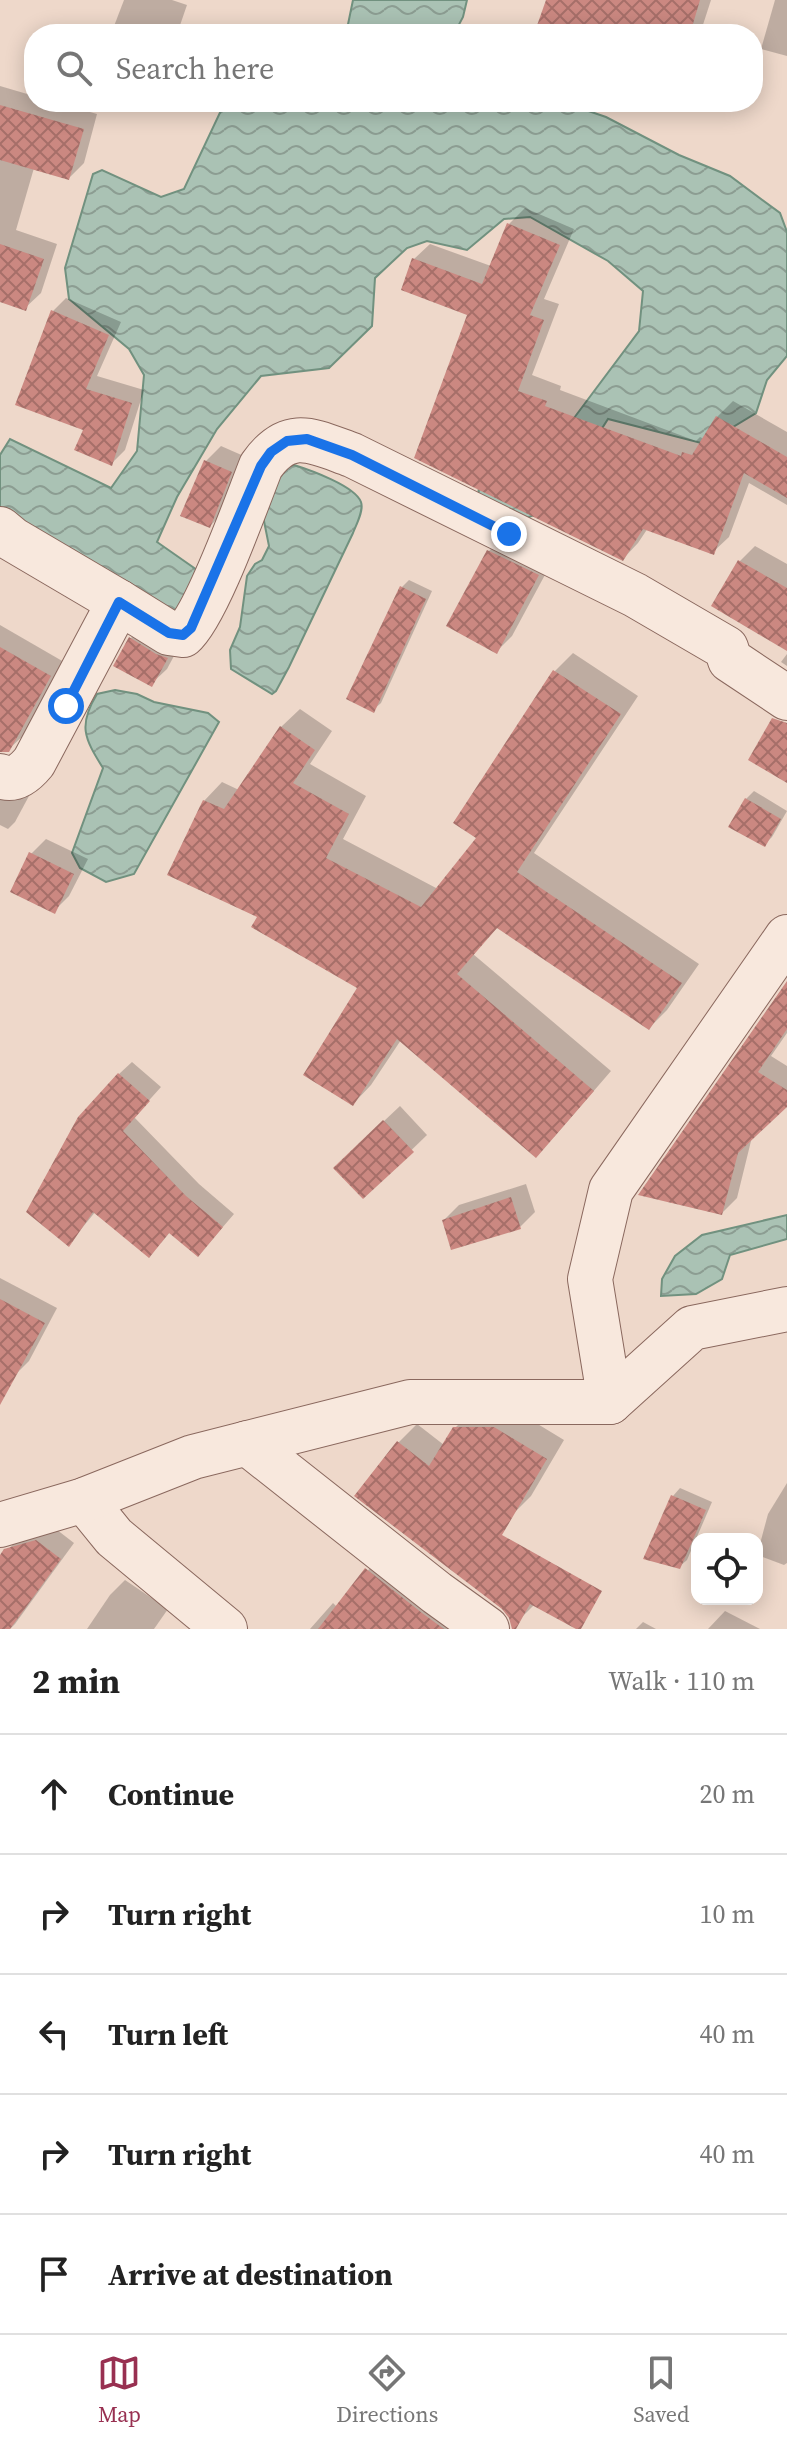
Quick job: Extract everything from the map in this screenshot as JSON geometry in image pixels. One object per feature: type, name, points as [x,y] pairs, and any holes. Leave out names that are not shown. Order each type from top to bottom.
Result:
[{"type":"street","points":[[0,529],[169,633],[183,635],[191,628],[261,466],[271,452],[287,441],[307,439],[352,455],[635,595],[726,648],[730,660],[787,698]]},
{"type":"street","points":[[0,776],[7,779],[24,775],[34,762],[119,602]]},
{"type":"street","points":[[610,1402],[590,1279],[611,1190],[787,937]]},
{"type":"street","points":[[0,1525],[84,1500],[193,1457],[410,1402],[610,1402],[692,1328],[787,1309]]},
{"type":"street","points":[[247,1443],[487,1629]]},
{"type":"street","points":[[84,1500],[114,1537],[225,1629]]},
{"type":"water","points":[[353,0],[467,0],[459,24],[348,24]]},
{"type":"water","points":[[220,112],[591,112],[730,176],[780,213],[787,232],[787,356],[767,380],[756,413],[705,444],[608,419],[552,507],[511,525],[478,496],[483,450],[574,418],[639,331],[643,291],[608,261],[530,217],[504,219],[467,250],[427,241],[407,248],[375,278],[372,326],[329,368],[261,376],[217,429],[177,497],[157,542],[207,577],[168,626],[0,511],[0,455],[10,439],[111,488],[137,451],[144,375],[129,349],[69,299],[65,268],[93,174],[102,170],[161,197],[184,189]]},
{"type":"water","points":[[294,465],[350,490],[361,502],[361,510],[289,667],[272,694],[231,669],[230,650],[240,627],[247,576],[262,560],[269,546],[262,511],[282,468]]},
{"type":"water","points":[[115,690],[208,713],[219,722],[134,874],[106,882],[80,868],[72,853],[103,768],[88,740],[87,714],[97,694]]},
{"type":"water","points":[[787,1215],[787,1239],[730,1255],[722,1279],[696,1294],[661,1296],[662,1279],[675,1256],[702,1235]]},
{"type":"building","points":[[546,0],[700,0],[693,24],[538,24]]},
{"type":"building","points":[[0,105],[84,129],[69,180],[0,160]]},
{"type":"building","points":[[507,223],[560,245],[530,315],[544,320],[518,391],[547,401],[545,406],[681,456],[682,452],[692,455],[716,416],[787,457],[787,498],[744,473],[714,555],[643,529],[623,561],[414,458],[467,315],[401,290],[412,258],[482,284]]},
{"type":"building","points":[[0,244],[44,259],[26,311],[0,302]]},
{"type":"building","points":[[51,310],[109,335],[86,389],[132,403],[112,466],[74,450],[83,430],[15,405]]},
{"type":"building","points":[[204,460],[232,472],[210,528],[180,516]]},
{"type":"building","points":[[487,550],[539,575],[497,654],[446,626]]},
{"type":"building","points":[[738,560],[787,588],[787,651],[711,606]]},
{"type":"building","points":[[400,586],[426,599],[374,713],[346,699]]},
{"type":"building","points":[[129,637],[168,658],[152,687],[113,666]]},
{"type":"building","points":[[0,647],[51,676],[9,752],[0,752]]},
{"type":"building","points":[[553,670],[621,714],[517,872],[682,983],[649,1030],[497,928],[457,974],[594,1091],[536,1158],[397,1039],[353,1106],[303,1075],[357,988],[251,927],[257,917],[167,875],[203,800],[224,809],[280,726],[315,750],[293,783],[349,814],[326,858],[421,907],[476,838],[453,823]]},
{"type":"building","points":[[772,718],[787,723],[787,783],[748,760]]},
{"type":"building","points":[[745,798],[781,819],[765,847],[728,827]]},
{"type":"building","points":[[29,852],[74,874],[55,914],[10,892]]},
{"type":"building","points":[[787,981],[787,1029],[758,1072],[787,1090],[787,1107],[738,1153],[722,1215],[638,1195]]},
{"type":"building","points":[[118,1073],[150,1101],[123,1131],[186,1196],[223,1227],[198,1257],[169,1233],[149,1258],[93,1212],[69,1247],[26,1212],[78,1117]]},
{"type":"building","points":[[383,1120],[414,1152],[363,1199],[333,1168]]},
{"type":"building","points":[[511,1197],[521,1229],[451,1250],[442,1220]]},
{"type":"building","points":[[0,1299],[45,1323],[0,1405]]},
{"type":"building","points":[[453,1427],[494,1427],[547,1459],[502,1535],[602,1591],[581,1629],[530,1604],[516,1629],[512,1629],[502,1609],[354,1496],[397,1441],[429,1466]]},
{"type":"building","points":[[671,1495],[706,1510],[696,1533],[691,1533],[691,1544],[680,1569],[643,1559]]},
{"type":"building","points":[[36,1540],[61,1559],[10,1629],[0,1629],[0,1555],[4,1549]]},
{"type":"building","points":[[365,1568],[422,1613],[444,1629],[318,1629]]},
{"type":"route","points":[[66,706],[119,602],[169,633],[183,635],[191,628],[261,466],[271,452],[287,441],[307,439],[352,455],[509,534]]}]
